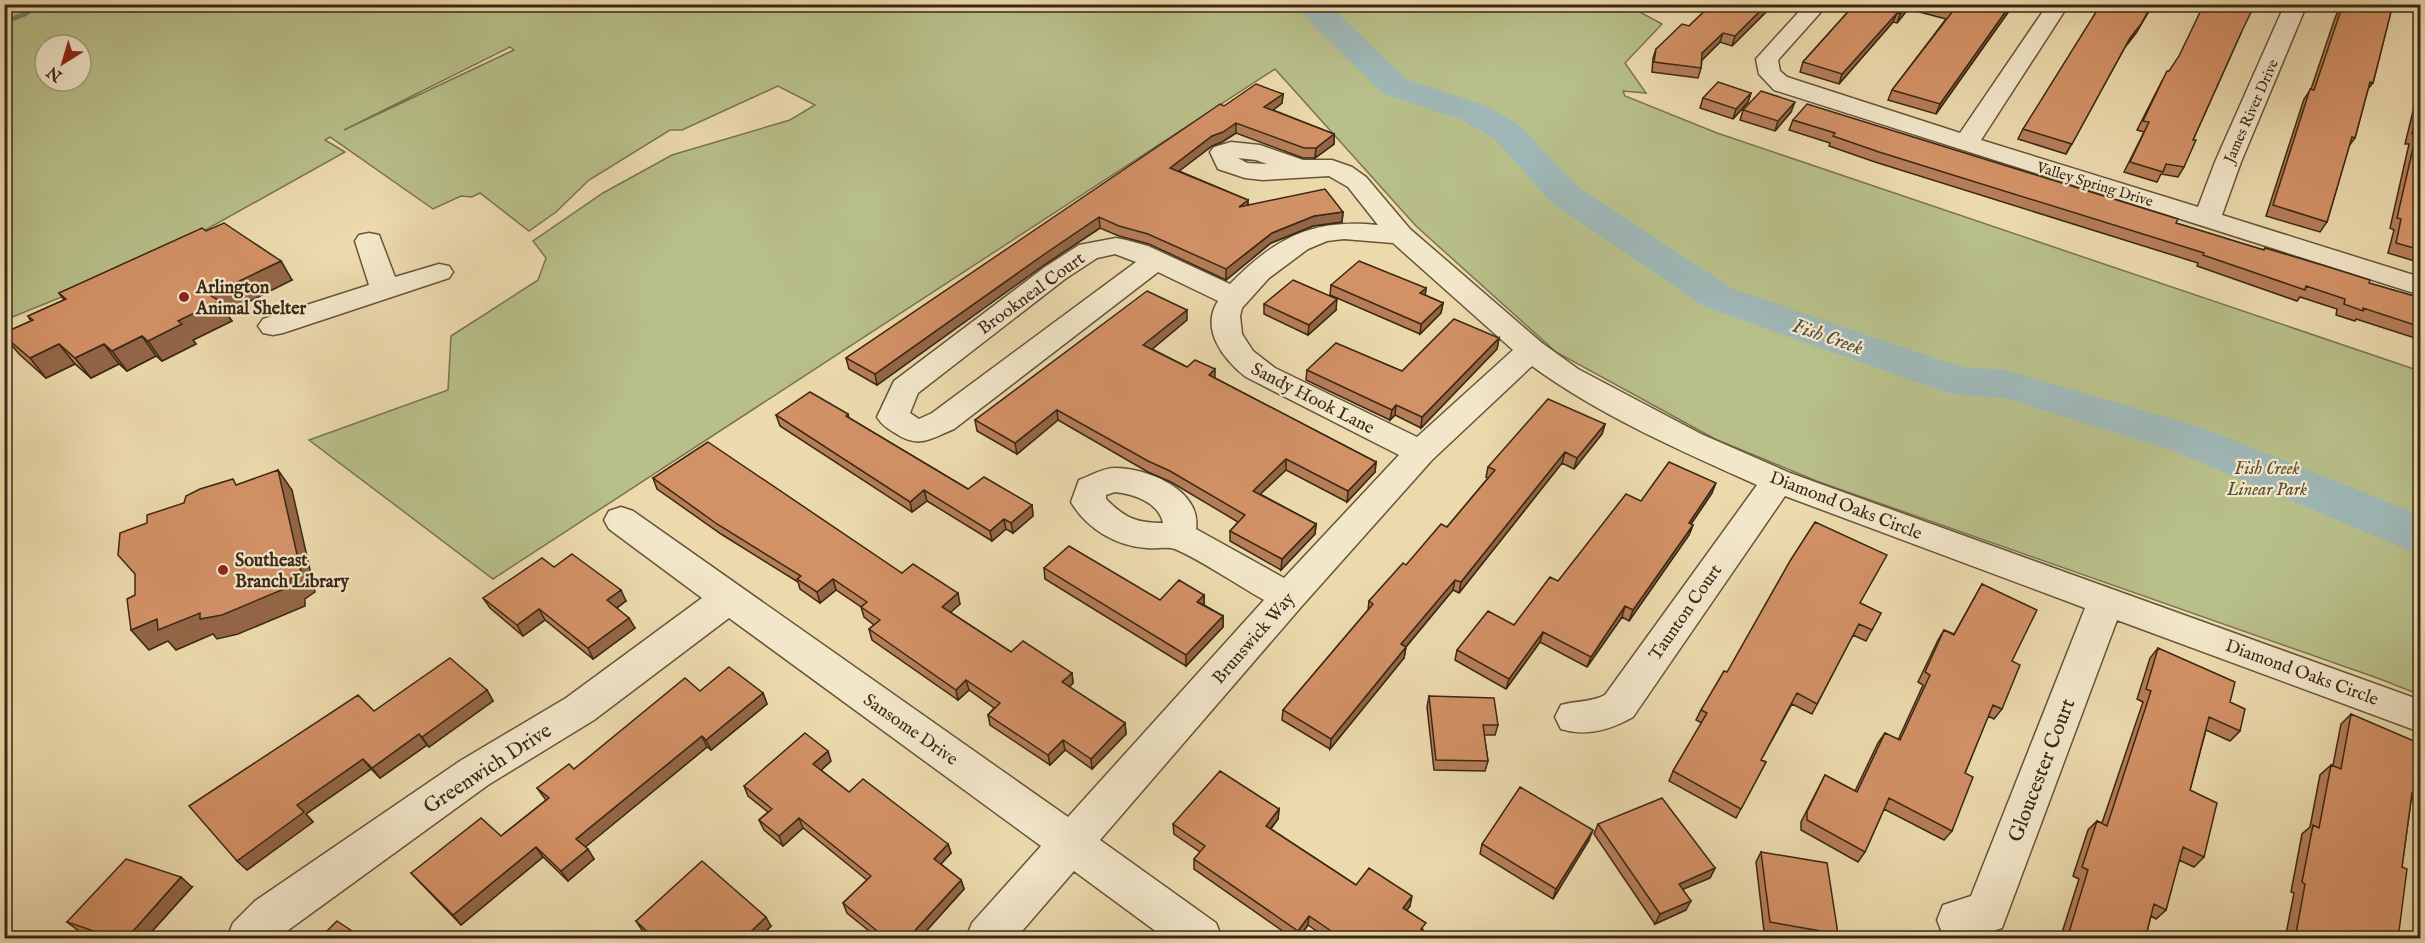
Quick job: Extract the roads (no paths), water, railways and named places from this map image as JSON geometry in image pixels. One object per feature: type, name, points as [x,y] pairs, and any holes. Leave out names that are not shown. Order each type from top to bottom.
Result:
[{"type":"street","name":"Valley Spring Drive","points":[[1818,4],[1767,59],[1766,68],[1782,85],[2421,286]]},
{"type":"street","points":[[1966,143],[2059,4]]},
{"type":"street","name":"James River Drive","points":[[2207,219],[2228,162],[2296,4]]},
{"type":"street","name":"Diamond Oaks Circle","points":[[1300,168],[1332,168],[1343,172],[1357,182],[1400,235],[1531,350],[1567,376],[1680,437],[1778,481],[2421,716]]},
{"type":"street","name":"Sandy Hook Lane","points":[[1400,235],[1327,233],[1299,242],[1284,251],[1254,277],[1230,303],[1225,316],[1230,341],[1246,364],[1421,452]]},
{"type":"street","points":[[369,241],[385,290]]},
{"type":"street","name":"Brookneal Court","points":[[1156,260],[944,421],[917,432],[893,417],[905,388],[1055,273],[1089,251],[1116,246],[1138,252],[1156,260],[1236,298]]},
{"type":"street","points":[[273,326],[439,272]]},
{"type":"street","name":"Brunswick Way","points":[[988,939],[1288,597],[1421,452],[1531,350]]},
{"type":"street","name":"Taunton Court","points":[[1575,717],[1605,714],[1619,706],[1778,481]]},
{"type":"street","name":"Sansome Drive","points":[[621,520],[728,599],[1072,843],[1200,939]]},
{"type":"street","points":[[1178,535],[1288,597]]},
{"type":"street","name":"Greenwich Drive","points":[[249,939],[271,916],[474,773],[580,709],[728,599]]},
{"type":"street","name":"Gloucester Court","points":[[1959,920],[1986,913],[2106,602]]},
{"type":"waterway","points":[[4,22],[25,14],[40,4]]},
{"type":"waterway","name":"Fish Creek","points":[[1307,4],[1315,9],[1394,86],[1474,113],[1507,132],[1565,195],[1719,298],[1957,381],[2006,384],[2190,440],[2420,535]]},
{"type":"place","name":"Arlington Animal Shelter","points":[[184,297]]},
{"type":"place","name":"Southeast Branch Library","points":[[223,570]]},
{"type":"park label","name":"Fish Creek Linear Park","points":[[2267,478]]}]
